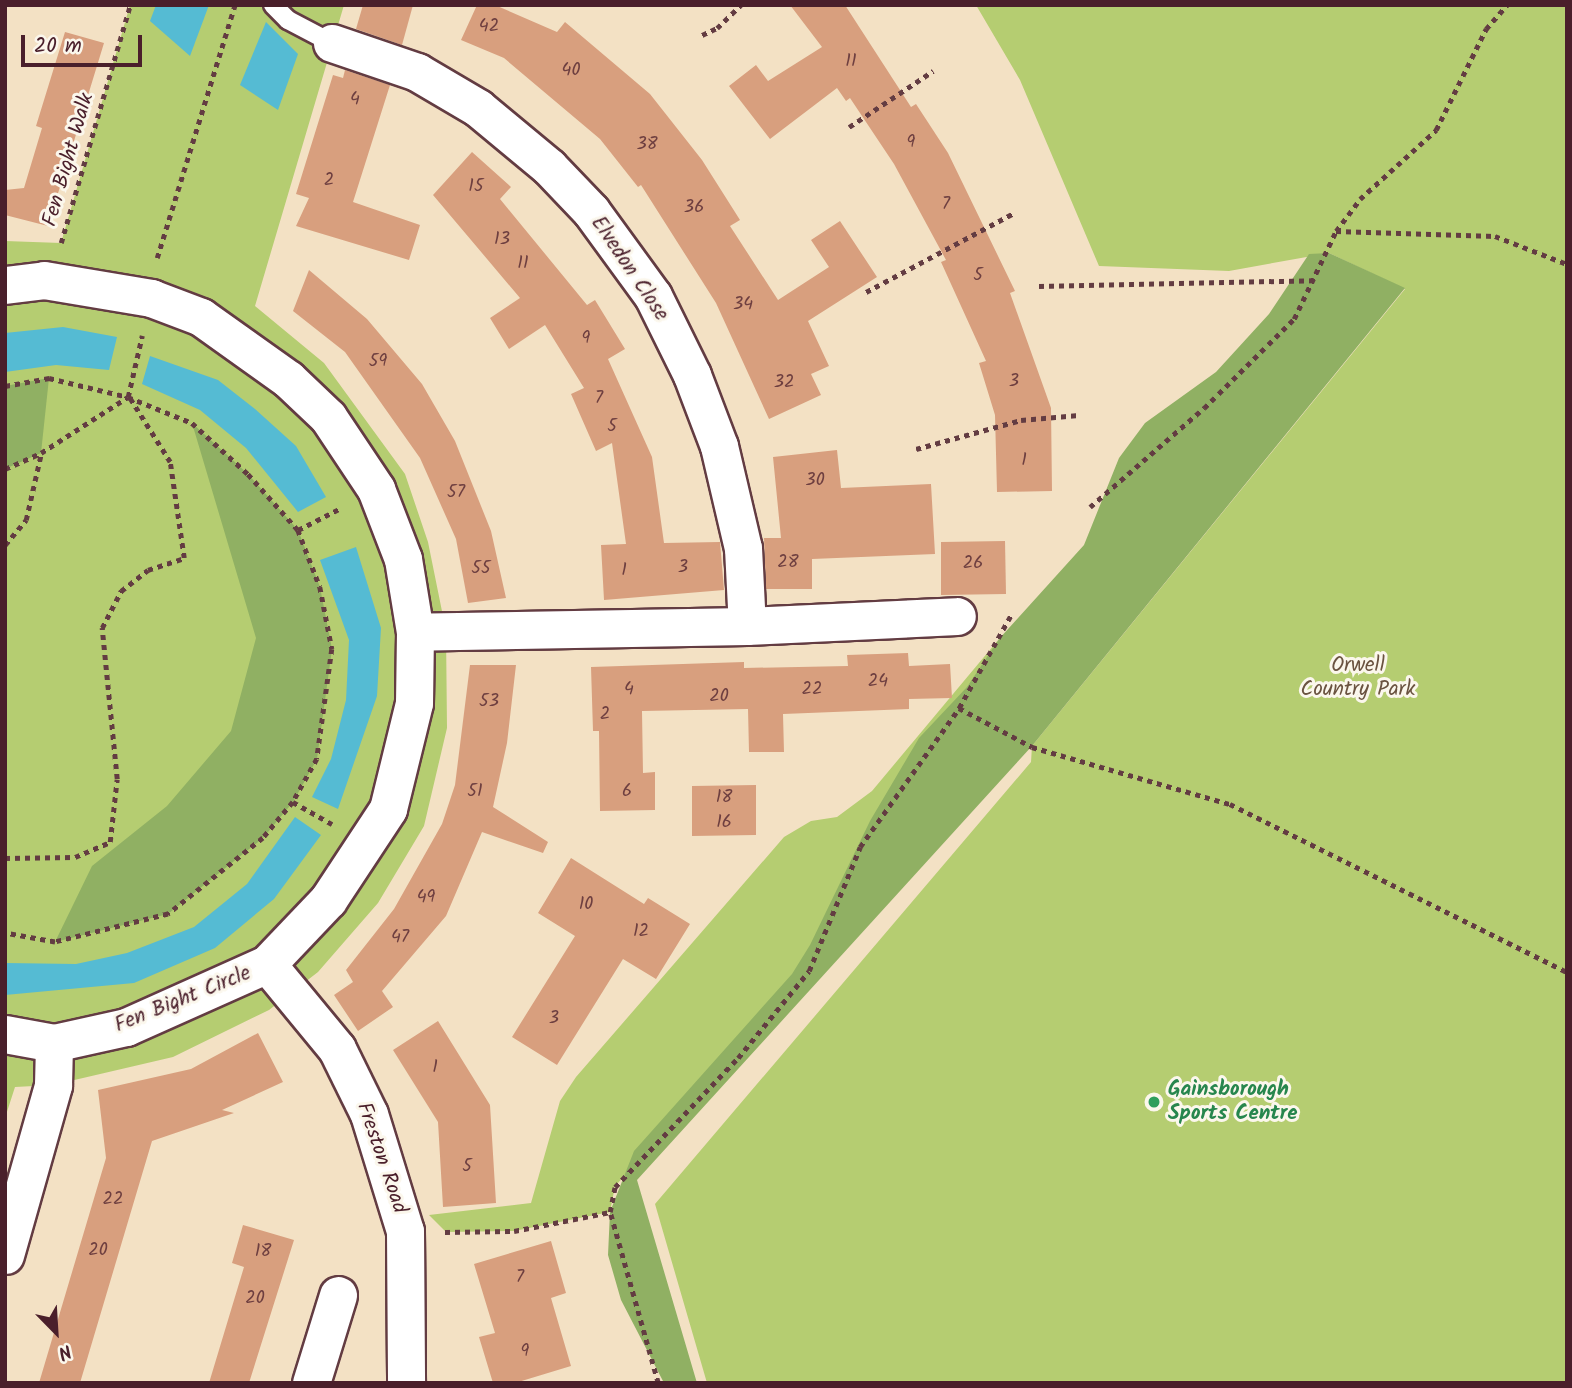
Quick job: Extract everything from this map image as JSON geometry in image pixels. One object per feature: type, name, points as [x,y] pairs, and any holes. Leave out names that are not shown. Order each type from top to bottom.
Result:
[{"type":"street","name":"Elvedon Close","points":[[332,43],[417,72],[478,108],[548,167],[625,254],[653,296],[686,364],[719,446],[743,548],[747,626]]},
{"type":"street","name":"Fen Bight Circle","points":[[5,285],[44,280],[151,298],[201,317],[288,379],[328,418],[376,489],[403,559],[415,632],[414,703],[388,809],[328,900],[267,964],[126,1027],[54,1042],[5,1034]]},
{"type":"street","points":[[415,632],[747,626],[957,616]]},
{"type":"street","name":"Freston Road","points":[[267,964],[337,1049],[369,1114],[405,1231],[406,1383]]},
{"type":"street","points":[[5,1255],[53,1085],[54,1042]]},
{"type":"street","points":[[311,1383],[338,1295]]},
{"type":"lane","points":[[273,5],[288,20],[332,43]]},
{"type":"path","name":"Fen Bight Walk","points":[[61,243],[130,5]]},
{"type":"path","points":[[156,263],[236,5]]},
{"type":"path","points":[[702,35],[717,28],[741,5]]},
{"type":"path","points":[[1090,507],[1204,408],[1294,319],[1316,280],[1336,231],[1360,199],[1436,130],[1486,29],[1507,5]]},
{"type":"path","points":[[849,127],[933,71]]},
{"type":"path","points":[[866,292],[1013,214]]},
{"type":"path","points":[[1336,231],[1495,236],[1567,264]]},
{"type":"path","points":[[1039,286],[1316,280]]},
{"type":"path","points":[[5,386],[49,378],[128,397],[192,423],[248,474],[298,530],[320,587],[332,649],[317,759],[293,802],[263,838],[168,914],[55,942],[5,933]]},
{"type":"path","points":[[5,469],[41,453],[128,397]]},
{"type":"path","points":[[5,859],[75,857],[110,842],[117,779],[102,628],[121,592],[148,570],[184,558],[170,462],[128,397]]},
{"type":"path","points":[[916,449],[1021,420],[1079,415]]},
{"type":"path","points":[[5,545],[26,520],[41,453]]},
{"type":"path","points":[[658,1383],[610,1212],[615,1186],[738,1058],[809,971],[860,847],[959,708],[1012,613]]},
{"type":"path","points":[[959,708],[1032,747],[1230,804],[1567,972]]},
{"type":"path","points":[[405,1231],[514,1231],[610,1212]]},
{"type":"green space","points":[[130,5],[344,5],[255,306],[324,363],[405,474],[428,542],[446,631],[447,728],[424,826],[378,903],[318,972],[269,1010],[173,1057],[53,1085],[15,1087],[5,1118],[5,241],[61,243]]},
{"type":"green space","name":"Orwell Country Park","points":[[976,5],[1567,5],[1567,1383],[707,1383],[655,1204],[1031,762],[1032,746],[1405,289],[1329,253],[1229,271],[1099,266],[1020,80]]},
{"type":"green space","points":[[1329,253],[1405,288],[1032,746],[637,1180],[697,1383],[664,1383],[621,1300],[608,1255],[610,1212],[634,1151],[792,974],[810,945],[870,821],[919,738],[967,687],[999,639],[1084,545],[1119,458],[1145,423],[1216,372],[1269,314],[1309,254]]},
{"type":"green space","points":[[49,378],[41,453],[5,469],[5,386]]},
{"type":"green space","points":[[192,423],[248,474],[298,530],[320,587],[332,649],[317,759],[293,802],[263,838],[168,914],[55,942],[92,866],[167,806],[231,731],[256,638]]},
{"type":"green space","points":[[999,639],[809,971],[738,1058],[615,1186],[610,1212],[514,1231],[446,1232],[429,1215],[531,1203],[560,1101],[576,1077],[784,837],[811,821],[837,817],[872,791]]},
{"type":"water","points":[[156,5],[209,5],[190,56],[150,21]]},
{"type":"water","points":[[266,22],[298,54],[278,110],[240,85]]},
{"type":"water","points":[[63,327],[117,337],[109,370],[56,365],[5,372],[5,333]]},
{"type":"water","points":[[150,356],[218,380],[255,409],[296,446],[326,497],[298,512],[246,448],[200,410],[142,384]]},
{"type":"water","points":[[356,547],[381,628],[377,696],[338,809],[312,797],[331,759],[346,700],[349,640],[320,560]]},
{"type":"water","points":[[295,817],[321,835],[274,899],[215,948],[134,983],[5,995],[5,963],[76,964],[127,953],[194,927],[247,884]]},
{"type":"building","points":[[363,5],[413,5],[402,45],[356,29]]},
{"type":"building","points":[[477,5],[495,5],[557,32],[565,22],[650,94],[702,160],[740,220],[730,226],[778,300],[829,267],[811,240],[840,221],[877,277],[808,321],[829,366],[811,374],[821,395],[769,419],[716,303],[641,185],[638,187],[600,139],[504,58],[461,40]]},
{"type":"building","points":[[790,5],[845,5],[911,107],[916,104],[948,153],[1015,291],[1010,293],[1051,408],[1052,491],[997,492],[995,415],[979,363],[986,361],[941,262],[946,260],[894,164],[850,98],[846,101],[837,88],[770,139],[729,86],[756,65],[768,81],[822,47]]},
{"type":"building","points":[[65,32],[104,43],[48,226],[5,215],[5,190],[24,188],[42,128],[36,126]]},
{"type":"building","points":[[345,70],[390,85],[353,202],[420,225],[409,260],[296,226],[309,198],[296,194],[333,75],[343,78]]},
{"type":"building","points":[[472,152],[511,187],[500,199],[587,305],[595,300],[625,349],[608,359],[652,457],[664,543],[720,542],[724,590],[604,600],[601,545],[626,544],[612,443],[596,451],[571,394],[584,388],[545,325],[509,349],[490,318],[520,298],[433,195]]},
{"type":"building","points":[[309,270],[367,319],[422,384],[455,441],[491,531],[506,598],[468,603],[456,539],[420,458],[345,352],[293,311]]},
{"type":"building","points":[[837,450],[841,488],[931,484],[935,554],[812,559],[812,589],[766,589],[764,538],[781,538],[773,457]]},
{"type":"building","points":[[1005,541],[1006,594],[941,595],[941,542]]},
{"type":"building","points":[[908,653],[909,666],[950,664],[952,698],[909,699],[909,709],[783,714],[784,752],[749,752],[748,709],[642,711],[643,773],[655,772],[655,810],[600,811],[599,731],[593,731],[591,667],[744,662],[744,668],[848,666],[847,655]]},
{"type":"building","points":[[470,665],[516,665],[507,743],[493,807],[548,842],[543,853],[482,832],[446,916],[382,991],[393,1007],[358,1031],[334,995],[353,982],[346,970],[394,909],[442,824],[455,785]]},
{"type":"building","points":[[756,785],[756,835],[692,836],[692,786]]},
{"type":"building","points":[[571,858],[644,904],[648,898],[690,924],[656,979],[623,959],[557,1065],[512,1037],[575,936],[538,913]]},
{"type":"building","points":[[438,1021],[490,1105],[496,1203],[443,1207],[438,1122],[393,1050]]},
{"type":"building","points":[[258,1033],[283,1082],[222,1110],[234,1113],[152,1141],[80,1383],[39,1383],[106,1158],[98,1090],[191,1069]]},
{"type":"building","points":[[243,1225],[294,1240],[249,1383],[209,1383],[244,1267],[232,1263]]},
{"type":"building","points":[[551,1241],[566,1293],[551,1298],[571,1366],[515,1383],[493,1383],[479,1337],[495,1333],[474,1264]]},
{"type":"place","name":"Gainsborough Sports Centre","points":[[1154,1102]]}]
